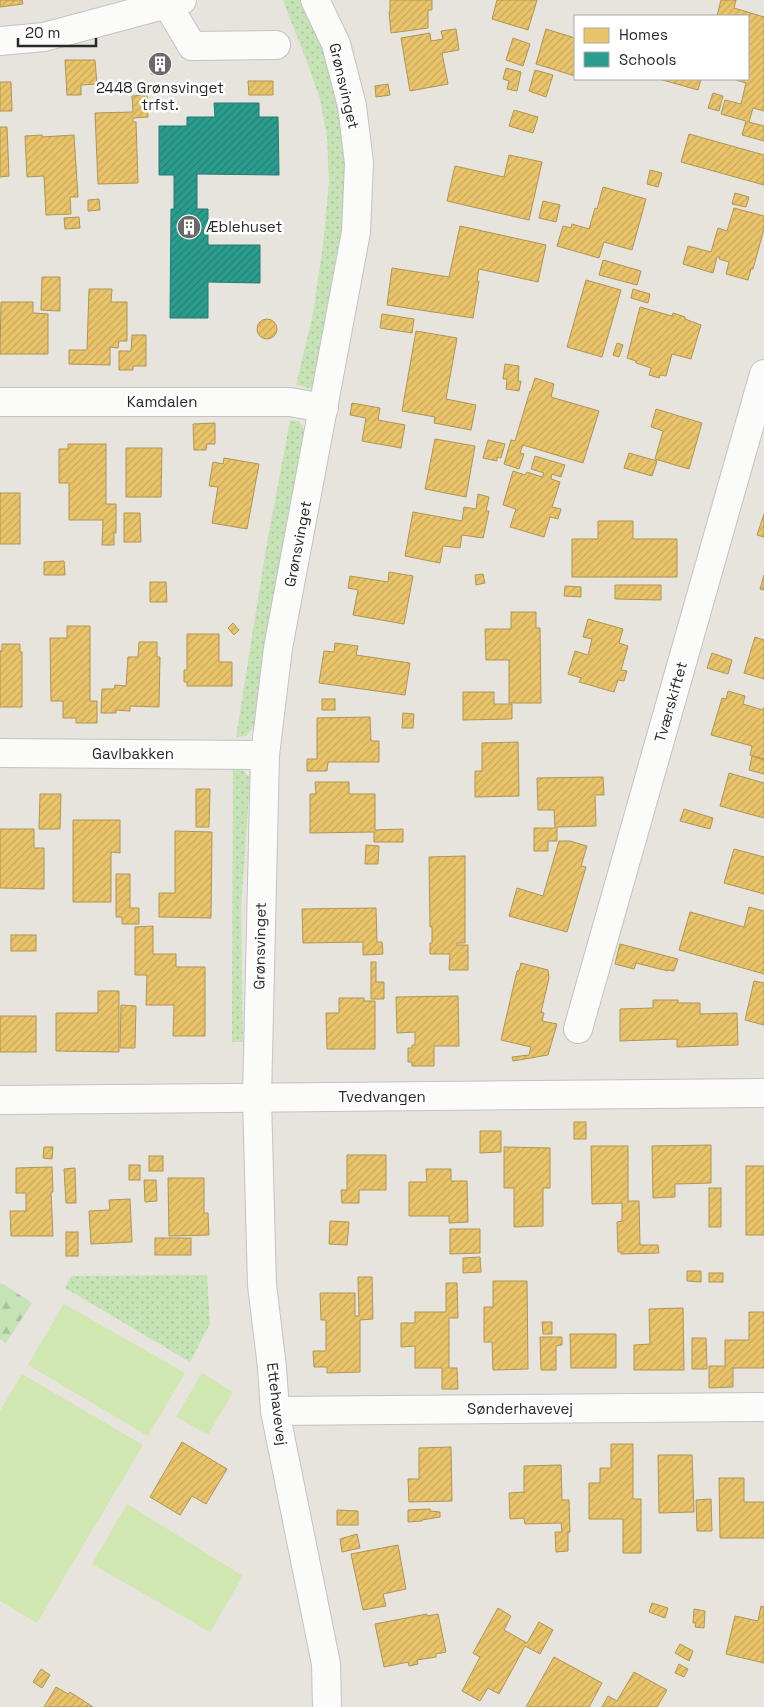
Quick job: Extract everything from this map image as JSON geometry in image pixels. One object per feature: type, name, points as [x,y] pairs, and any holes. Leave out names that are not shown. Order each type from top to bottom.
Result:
[{"type":"street","name":"Grønsvinget","points":[[257,1098],[265,755],[278,648],[356,232],[359,163],[352,106],[336,44],[315,0]]},
{"type":"street","points":[[0,41],[44,37],[175,2],[192,46],[276,45]]},
{"type":"street","name":"Tværskiftet","points":[[578,1029],[764,374]]},
{"type":"street","name":"Kamdalen","points":[[0,402],[290,402],[324,408]]},
{"type":"street","name":"Gavlbakken","points":[[0,753],[265,755]]},
{"type":"street","name":"Tvedvangen","points":[[0,1100],[764,1093]]},
{"type":"street","name":"Ettehavevej","points":[[257,1098],[262,1277],[275,1410],[326,1664],[327,1707]]},
{"type":"street","name":"Sønderhavevej","points":[[275,1410],[764,1407]]},
{"type":"green space","points":[[283,0],[302,0],[332,67],[347,145],[344,245],[317,390],[296,385],[313,314],[323,245],[329,182],[327,136],[320,99]]},
{"type":"green space","points":[[290,421],[299,421],[307,435],[256,725],[246,736],[236,737],[267,543]]},
{"type":"green space","points":[[239,766],[250,778],[241,908],[243,1042],[232,1042],[233,767]]},
{"type":"green space","points":[[207,1275],[210,1324],[190,1362],[65,1288],[71,1276]]},
{"type":"green space","points":[[0,1283],[32,1303],[6,1343],[0,1339]]},
{"type":"green space","points":[[64,1304],[185,1373],[148,1436],[28,1365]]},
{"type":"green space","points":[[202,1373],[233,1392],[208,1435],[176,1417]]},
{"type":"green space","points":[[22,1374],[143,1445],[37,1623],[0,1601],[0,1411]]},
{"type":"green space","points":[[127,1504],[243,1576],[210,1632],[92,1564]]},
{"type":"building: Homes","points":[[0,0],[22,0],[23,4],[0,7]]},
{"type":"building: Homes","points":[[390,0],[432,0],[432,10],[428,10],[428,28],[391,33]]},
{"type":"building: Homes","points":[[497,0],[537,0],[528,30],[492,19]]},
{"type":"building: Homes","points":[[721,0],[736,0],[734,8],[764,17],[764,111],[753,108],[749,122],[764,126],[764,141],[742,135],[746,121],[721,114],[725,100],[741,104],[746,83],[736,80],[749,80],[749,15],[717,15]]},
{"type":"building: Homes","points":[[456,29],[459,50],[442,53],[448,84],[410,91],[401,38],[430,33],[431,41],[443,39],[441,31]]},
{"type":"building: Homes","points":[[546,29],[574,38],[574,76],[536,64]]},
{"type":"building: Homes","points":[[513,38],[530,44],[523,66],[506,60]]},
{"type":"building: Homes","name":"2448 Grønsvinget trfst.","points":[[152,55],[167,55],[167,74],[152,74]]},
{"type":"building: Homes","points":[[65,60],[95,60],[97,84],[81,85],[81,95],[67,95]]},
{"type":"building: Homes","points":[[506,68],[521,72],[517,91],[507,89],[509,81],[503,79]]},
{"type":"building: Homes","points":[[535,70],[553,75],[546,97],[529,91]]},
{"type":"building: Homes","points":[[663,80],[701,80],[698,90]]},
{"type":"building: Homes","points":[[248,81],[273,81],[273,95],[249,95]]},
{"type":"building: Homes","points":[[0,82],[11,82],[12,111],[0,111]]},
{"type":"building: Homes","points":[[388,84],[390,95],[376,97],[375,86]]},
{"type":"building: Homes","points":[[713,93],[723,96],[719,111],[708,108]]},
{"type":"building: Homes","points":[[147,95],[148,117],[133,118],[133,122],[136,122],[138,183],[98,184],[95,113],[133,112],[132,96]]},
{"type":"building: Homes","points":[[514,110],[538,117],[533,133],[509,126]]},
{"type":"building: Homes","points":[[0,127],[7,127],[9,176],[0,177]]},
{"type":"building: Homes","points":[[689,134],[764,155],[764,185],[681,162]]},
{"type":"building: Homes","points":[[42,135],[42,137],[74,135],[78,197],[70,197],[71,214],[46,215],[44,176],[27,177],[25,136]]},
{"type":"building: Homes","points":[[509,155],[542,162],[529,220],[447,201],[455,166],[504,177]]},
{"type":"building: Homes","points":[[650,170],[662,173],[658,187],[647,184]]},
{"type":"building: Homes","points":[[603,187],[646,199],[632,250],[604,242],[599,258],[557,246],[563,226],[571,228],[572,224],[589,229]]},
{"type":"building: Homes","points":[[735,193],[749,197],[746,207],[732,204]]},
{"type":"building: Homes","points":[[99,199],[100,210],[88,211],[88,200]]},
{"type":"building: Homes","points":[[543,201],[560,205],[556,222],[539,218]]},
{"type":"building: Homes","points":[[734,208],[764,216],[764,229],[748,280],[726,274],[729,262],[719,259],[720,257],[717,257],[713,273],[683,264],[688,246],[711,252],[718,228],[727,231]]},
{"type":"building: Homes","points":[[79,217],[80,228],[65,229],[64,218]]},
{"type":"building: Homes","points":[[460,226],[546,245],[538,282],[479,269],[473,318],[387,305],[392,268],[449,277]]},
{"type":"building: Homes","points":[[603,260],[641,271],[637,285],[599,275]]},
{"type":"building: Homes","points":[[42,277],[60,277],[60,311],[41,310]]},
{"type":"building: Homes","points":[[586,280],[621,290],[602,357],[567,347]]},
{"type":"building: Homes","points":[[89,289],[112,289],[111,302],[127,302],[127,341],[119,341],[118,348],[110,347],[110,365],[69,364],[69,350],[87,350]]},
{"type":"building: Homes","points":[[633,289],[650,294],[648,303],[631,298]]},
{"type":"building: Homes","points":[[1,302],[33,302],[33,313],[48,314],[48,354],[0,354]]},
{"type":"building: Homes","points":[[640,307],[672,316],[673,313],[701,325],[691,359],[672,354],[666,376],[660,375],[659,378],[649,375],[651,368],[627,358]]},
{"type":"building: Homes","points":[[382,314],[414,319],[412,333],[380,328]]},
{"type":"building: Homes","points":[[267,319],[274,322],[277,329],[274,336],[267,339],[260,336],[257,329],[260,322]]},
{"type":"building: Homes","points":[[416,331],[457,338],[446,399],[476,405],[471,430],[434,423],[435,417],[402,411]]},
{"type":"building: Homes","points":[[132,335],[146,335],[146,366],[133,366],[133,370],[119,370],[119,351],[131,351]]},
{"type":"building: Homes","points":[[617,343],[623,345],[619,357],[613,355]]},
{"type":"building: Homes","points":[[505,364],[519,366],[518,381],[521,381],[519,391],[506,389],[507,379],[503,379]]},
{"type":"building: Homes","points":[[535,378],[554,384],[551,397],[599,411],[583,463],[523,445],[520,453],[524,454],[519,469],[504,464],[511,440],[515,441]]},
{"type":"building: Homes","points":[[352,403],[380,408],[378,420],[405,425],[401,448],[362,441],[366,418],[350,415]]},
{"type":"building: Homes","points":[[656,409],[702,423],[689,469],[655,459],[663,431],[651,427]]},
{"type":"building: Homes","points":[[215,423],[215,444],[207,444],[206,450],[194,450],[193,424]]},
{"type":"building: Homes","points":[[435,439],[475,446],[466,497],[425,489]]},
{"type":"building: Homes","points":[[488,440],[505,444],[501,458],[497,457],[497,461],[483,458]]},
{"type":"building: Homes","points":[[68,444],[106,444],[106,504],[116,504],[114,545],[102,545],[103,520],[69,520],[69,483],[59,483],[59,449],[68,449]]},
{"type":"building: Homes","points":[[126,448],[162,448],[161,497],[126,497]]},
{"type":"building: Homes","points":[[629,453],[657,461],[652,476],[624,468]]},
{"type":"building: Homes","points":[[535,456],[565,465],[561,477],[552,474],[551,479],[560,482],[552,507],[561,509],[558,519],[550,517],[544,537],[510,527],[516,509],[503,505],[513,471],[525,475],[527,472],[542,477],[544,473],[531,469]]},
{"type":"building: Homes","points":[[224,458],[259,464],[247,529],[212,523],[218,487],[209,486],[213,462],[223,464]]},
{"type":"building: Homes","points":[[0,493],[20,493],[20,544],[0,544]]},
{"type":"building: Homes","points":[[478,494],[489,497],[486,511],[489,511],[483,538],[462,535],[460,548],[443,546],[440,563],[405,556],[413,512],[462,521],[464,507],[476,509]]},
{"type":"building: Homes","points":[[124,513],[140,513],[141,542],[124,542]]},
{"type":"building: Homes","points":[[764,514],[764,537],[757,535]]},
{"type":"building: Homes","points":[[598,521],[633,521],[633,539],[677,539],[677,577],[572,577],[572,539],[598,539]]},
{"type":"building: Homes","points":[[64,561],[65,575],[44,575],[44,562]]},
{"type":"building: Homes","points":[[389,572],[413,576],[404,624],[353,615],[358,590],[348,588],[350,576],[388,582]]},
{"type":"building: Homes","points":[[483,574],[485,583],[476,585],[475,575]]},
{"type":"building: Homes","points":[[764,575],[764,590],[760,589]]},
{"type":"building: Homes","points":[[150,582],[166,582],[167,602],[150,602]]},
{"type":"building: Homes","points":[[615,585],[661,585],[661,600],[615,599]]},
{"type":"building: Homes","points":[[565,586],[581,587],[581,597],[564,596]]},
{"type":"building: Homes","points":[[511,612],[536,612],[536,628],[540,628],[541,703],[509,703],[509,660],[486,660],[485,629],[511,629]]},
{"type":"building: Homes","points":[[588,619],[623,629],[619,643],[628,646],[621,670],[627,671],[624,681],[618,680],[614,692],[579,682],[581,678],[568,674],[575,651],[588,655],[592,639],[583,637]]},
{"type":"building: Homes","points":[[233,623],[239,630],[234,635],[228,628]]},
{"type":"building: Homes","points":[[67,626],[90,626],[90,701],[97,701],[97,723],[76,723],[76,718],[63,718],[63,701],[51,701],[50,638],[67,638]]},
{"type":"building: Homes","points":[[187,634],[219,634],[219,662],[232,662],[232,686],[187,686],[187,682],[184,682],[184,670],[187,670]]},
{"type":"building: Homes","points":[[755,637],[764,640],[764,679],[744,673]]},
{"type":"building: Homes","points":[[139,642],[157,642],[157,657],[160,657],[159,707],[130,706],[130,711],[116,710],[116,713],[101,713],[102,689],[114,689],[115,685],[126,686],[128,657],[138,657]]},
{"type":"building: Homes","points":[[335,643],[358,646],[356,655],[410,663],[405,695],[319,683],[324,651],[334,652]]},
{"type":"building: Homes","points":[[2,644],[20,644],[20,652],[22,652],[22,707],[0,707],[0,651],[2,651]]},
{"type":"building: Homes","points":[[712,653],[732,660],[728,674],[707,668]]},
{"type":"building: Homes","points":[[728,691],[745,696],[743,704],[763,710],[764,707],[764,759],[750,755],[752,746],[711,735],[722,698],[726,699]]},
{"type":"building: Homes","points":[[463,692],[494,692],[494,704],[512,704],[512,719],[463,720]]},
{"type":"building: Homes","points":[[322,699],[335,699],[335,710],[322,710]]},
{"type":"building: Homes","points":[[403,713],[414,714],[413,728],[402,728]]},
{"type":"building: Homes","points":[[370,717],[371,741],[379,741],[379,762],[328,762],[327,771],[307,771],[307,759],[317,759],[317,718]]},
{"type":"building: Homes","points":[[518,742],[519,796],[475,797],[475,771],[482,771],[482,743]]},
{"type":"building: Homes","points":[[752,756],[764,760],[764,774],[749,770]]},
{"type":"building: Homes","points":[[729,773],[764,783],[764,818],[720,806]]},
{"type":"building: Homes","points":[[603,777],[604,795],[595,795],[596,826],[557,827],[557,841],[548,841],[548,851],[534,851],[534,828],[555,828],[554,810],[538,810],[537,778]]},
{"type":"building: Homes","points":[[315,782],[349,782],[349,794],[375,794],[375,830],[403,829],[403,842],[374,842],[374,832],[310,833],[310,794],[316,794]]},
{"type":"building: Homes","points":[[196,789],[210,789],[209,827],[196,827]]},
{"type":"building: Homes","points":[[40,794],[61,794],[60,829],[39,829]]},
{"type":"building: Homes","points":[[684,809],[713,818],[710,829],[680,821]]},
{"type":"building: Homes","points":[[73,820],[120,820],[120,853],[111,852],[111,902],[73,902]]},
{"type":"building: Homes","points":[[0,829],[34,829],[34,848],[44,848],[44,889],[0,888]]},
{"type":"building: Homes","points":[[175,831],[212,832],[211,918],[159,917],[159,893],[175,893]]},
{"type":"building: Homes","points":[[559,841],[570,841],[587,846],[581,866],[586,867],[567,932],[509,916],[517,888],[543,896]]},
{"type":"building: Homes","points":[[366,845],[379,846],[378,864],[365,864]]},
{"type":"building: Homes","points":[[734,849],[764,857],[764,894],[724,883]]},
{"type":"building: Homes","points":[[465,856],[465,943],[457,943],[457,945],[468,945],[468,970],[449,970],[450,954],[430,954],[432,927],[430,927],[429,857]]},
{"type":"building: Homes","points":[[116,874],[130,874],[130,908],[139,908],[139,924],[122,924],[122,917],[116,917]]},
{"type":"building: Homes","points":[[749,907],[764,911],[764,974],[679,950],[690,912],[744,927]]},
{"type":"building: Homes","points":[[376,908],[377,942],[382,942],[383,954],[363,955],[363,942],[303,943],[302,909]]},
{"type":"building: Homes","points":[[153,926],[153,954],[176,954],[176,967],[205,967],[205,1036],[173,1036],[174,1005],[146,1005],[147,975],[135,975],[135,927]]},
{"type":"building: Homes","points":[[11,935],[36,935],[36,951],[11,951]]},
{"type":"building: Homes","points":[[620,944],[678,959],[674,971],[636,963],[634,969],[615,964]]},
{"type":"building: Homes","points":[[371,962],[376,962],[376,982],[384,982],[384,999],[371,999]]},
{"type":"building: Homes","points":[[521,963],[548,970],[549,978],[541,1012],[544,1013],[542,1021],[557,1024],[548,1055],[513,1061],[512,1057],[529,1055],[531,1047],[501,1040],[517,971],[519,971]]},
{"type":"building: Homes","points":[[754,981],[764,983],[764,1025],[745,1020]]},
{"type":"building: Homes","points":[[98,991],[119,991],[119,1052],[56,1051],[56,1013],[98,1013]]},
{"type":"building: Homes","points":[[458,996],[459,1046],[434,1046],[434,1066],[412,1066],[412,1062],[408,1062],[408,1048],[412,1048],[412,1045],[415,1045],[415,1032],[397,1033],[396,997]]},
{"type":"building: Homes","points":[[339,998],[364,998],[364,1001],[375,1001],[375,1049],[327,1049],[326,1013],[339,1013]]},
{"type":"building: Homes","points":[[653,1000],[678,1000],[678,1003],[700,1003],[700,1014],[737,1013],[738,1045],[677,1047],[677,1039],[620,1041],[620,1009],[653,1008]]},
{"type":"building: Homes","points":[[121,1005],[136,1006],[135,1048],[120,1048]]},
{"type":"building: Homes","points":[[0,1016],[36,1016],[36,1052],[0,1052]]},
{"type":"building: Homes","points":[[574,1122],[586,1122],[586,1139],[574,1139]]},
{"type":"building: Homes","points":[[480,1131],[501,1131],[501,1152],[480,1153]]},
{"type":"building: Homes","points":[[711,1145],[711,1183],[675,1184],[675,1197],[653,1198],[652,1146]]},
{"type":"building: Homes","points":[[591,1146],[628,1146],[628,1201],[639,1201],[640,1245],[658,1245],[659,1253],[621,1254],[621,1252],[618,1252],[617,1222],[622,1221],[622,1203],[592,1204]]},
{"type":"building: Homes","points":[[44,1147],[53,1147],[52,1159],[43,1158]]},
{"type":"building: Homes","points":[[504,1147],[550,1148],[550,1188],[543,1188],[543,1226],[514,1227],[514,1188],[504,1188]]},
{"type":"building: Homes","points":[[347,1155],[386,1155],[386,1190],[359,1190],[359,1203],[342,1203],[341,1190],[347,1190]]},
{"type":"building: Homes","points":[[149,1156],[163,1156],[163,1171],[149,1171]]},
{"type":"building: Homes","points":[[129,1165],[140,1165],[140,1180],[129,1180]]},
{"type":"building: Homes","points":[[746,1166],[764,1166],[764,1235],[746,1235]]},
{"type":"building: Homes","points":[[52,1167],[53,1236],[11,1236],[10,1211],[26,1211],[26,1193],[16,1193],[16,1168]]},
{"type":"building: Homes","points":[[75,1168],[76,1203],[66,1203],[64,1169]]},
{"type":"building: Homes","points":[[426,1169],[451,1169],[451,1181],[467,1181],[468,1222],[449,1223],[449,1216],[409,1216],[409,1182],[427,1182]]},
{"type":"building: Homes","points":[[168,1178],[204,1178],[204,1213],[208,1213],[209,1235],[169,1236]]},
{"type":"building: Homes","points":[[144,1180],[156,1180],[157,1201],[145,1202]]},
{"type":"building: Homes","points":[[709,1188],[721,1188],[721,1227],[709,1227]]},
{"type":"building: Homes","points":[[130,1199],[132,1242],[91,1244],[89,1211],[110,1210],[109,1200]]},
{"type":"building: Homes","points":[[330,1221],[349,1222],[347,1245],[329,1244]]},
{"type":"building: Homes","points":[[450,1229],[480,1229],[480,1253],[450,1254]]},
{"type":"building: Homes","points":[[66,1232],[78,1232],[78,1256],[66,1256]]},
{"type":"building: Homes","points":[[155,1238],[191,1238],[191,1255],[155,1255]]},
{"type":"building: Homes","points":[[480,1257],[481,1272],[463,1273],[463,1258]]},
{"type":"building: Homes","points":[[687,1271],[701,1271],[701,1282],[687,1281]]},
{"type":"building: Homes","points":[[709,1273],[723,1273],[723,1282],[709,1282]]},
{"type":"building: Homes","points":[[358,1277],[372,1277],[373,1319],[360,1320],[360,1372],[327,1373],[327,1367],[314,1367],[313,1351],[326,1351],[326,1320],[321,1320],[320,1293],[355,1293],[355,1316],[359,1316]]},
{"type":"building: Homes","points":[[493,1281],[527,1281],[528,1369],[493,1370],[492,1342],[484,1342],[484,1307],[493,1307]]},
{"type":"building: Homes","points":[[446,1283],[457,1283],[458,1318],[449,1318],[449,1368],[457,1368],[458,1389],[442,1389],[442,1368],[415,1368],[415,1346],[401,1347],[401,1323],[415,1323],[415,1312],[446,1312]]},
{"type":"building: Homes","points":[[683,1308],[684,1370],[634,1370],[634,1345],[650,1344],[649,1309]]},
{"type":"building: Homes","points":[[749,1312],[764,1312],[764,1368],[733,1368],[733,1387],[709,1388],[709,1366],[725,1366],[725,1340],[749,1340]]},
{"type":"building: Homes","points":[[542,1322],[552,1322],[552,1334],[543,1334]]},
{"type":"building: Homes","points":[[570,1334],[616,1334],[616,1368],[571,1368]]},
{"type":"building: Homes","points":[[540,1337],[562,1337],[562,1345],[556,1346],[556,1370],[541,1370]]},
{"type":"building: Homes","points":[[692,1338],[706,1338],[707,1369],[692,1369]]},
{"type":"building: Homes","points":[[182,1442],[227,1469],[206,1504],[192,1496],[180,1515],[150,1497]]},
{"type":"building: Homes","points":[[611,1444],[633,1444],[633,1499],[641,1499],[641,1553],[623,1553],[623,1519],[589,1519],[589,1483],[600,1483],[600,1468],[611,1468]]},
{"type":"building: Homes","points":[[451,1447],[452,1501],[409,1502],[408,1479],[419,1479],[419,1448]]},
{"type":"building: Homes","points":[[658,1455],[692,1455],[694,1512],[659,1513]]},
{"type":"building: Homes","points":[[561,1465],[562,1500],[569,1500],[570,1532],[568,1532],[568,1551],[556,1552],[555,1532],[562,1532],[561,1523],[525,1524],[524,1518],[510,1519],[509,1493],[524,1492],[524,1466]]},
{"type":"building: Homes","points":[[719,1478],[744,1478],[744,1502],[764,1502],[764,1538],[720,1538]]},
{"type":"building: Homes","points":[[711,1499],[712,1531],[697,1531],[696,1500]]},
{"type":"building: Homes","points":[[430,1509],[430,1511],[440,1512],[440,1517],[408,1522],[408,1510]]},
{"type":"building: Homes","points":[[337,1510],[358,1511],[358,1525],[337,1525]]},
{"type":"building: Homes","points":[[357,1534],[360,1548],[342,1552],[340,1539]]},
{"type":"building: Homes","points":[[398,1545],[406,1589],[383,1594],[386,1606],[363,1610],[351,1554]]},
{"type":"building: Homes","points":[[652,1603],[668,1608],[665,1618],[649,1612]]},
{"type":"building: Homes","points":[[761,1606],[764,1607],[764,1663],[726,1654],[735,1616],[758,1621]]},
{"type":"building: Homes","points":[[498,1608],[511,1616],[504,1630],[527,1643],[539,1622],[553,1630],[540,1654],[525,1646],[499,1694],[488,1688],[480,1701],[462,1691],[480,1657],[473,1653]]},
{"type":"building: Homes","points":[[694,1609],[705,1611],[704,1628],[695,1627],[696,1623],[693,1623]]},
{"type":"building: Homes","points":[[427,1614],[427,1616],[438,1614],[446,1652],[436,1654],[436,1657],[417,1660],[418,1664],[409,1666],[408,1662],[384,1667],[375,1624]]},
{"type":"building: Homes","points":[[680,1644],[693,1651],[689,1661],[675,1653]]},
{"type":"building: Homes","points":[[554,1657],[602,1683],[589,1707],[526,1707]]},
{"type":"building: Homes","points":[[679,1664],[688,1669],[684,1677],[675,1673]]},
{"type":"building: Homes","points":[[41,1669],[50,1675],[42,1688],[33,1682]]},
{"type":"building: Homes","points":[[634,1672],[667,1690],[657,1707],[602,1707],[608,1696],[617,1701]]},
{"type":"building: Homes","points":[[56,1687],[68,1694],[70,1692],[93,1707],[44,1707]]},
{"type":"building: Schools","name":"Æblehuset","points":[[214,103],[259,103],[259,117],[278,117],[279,175],[197,174],[197,209],[208,209],[208,245],[260,245],[260,283],[208,282],[208,318],[170,318],[171,209],[174,209],[174,175],[159,175],[159,126],[187,126],[187,117],[215,117]]},
{"type":"place","name":"2448 Grønsvinget trfst.","points":[[160,64]]},
{"type":"place","name":"Æblehuset","points":[[189,227]]}]
